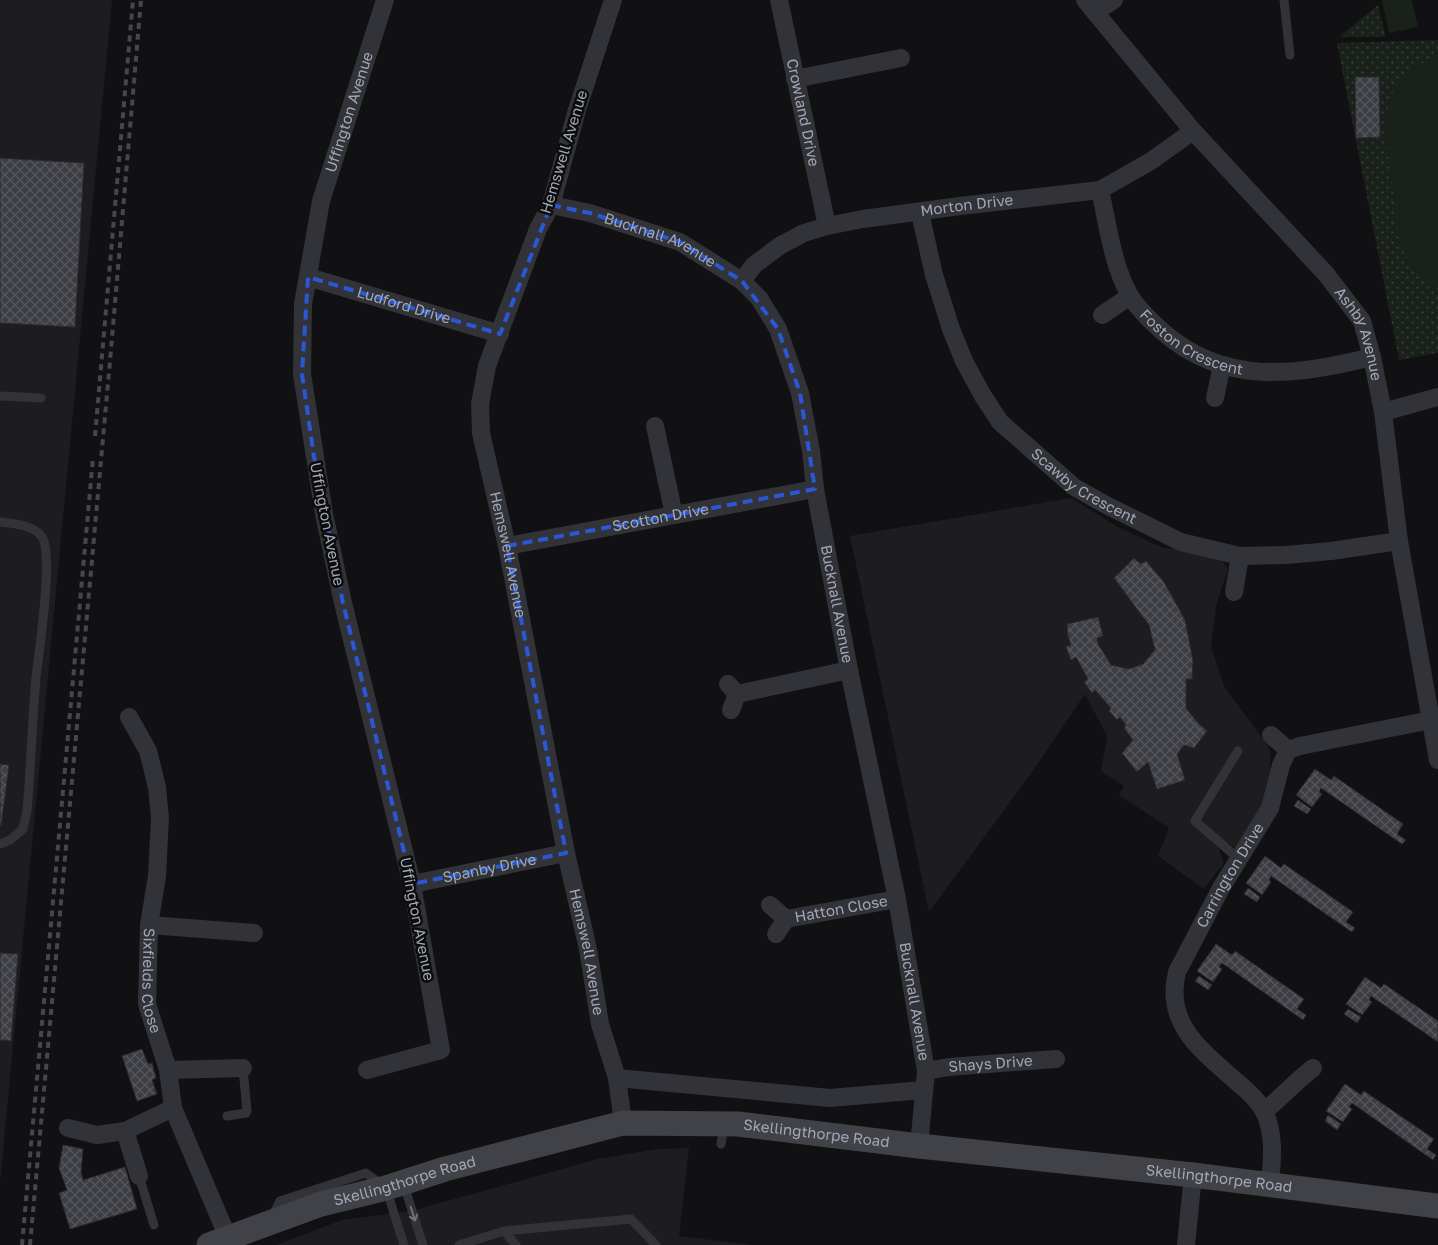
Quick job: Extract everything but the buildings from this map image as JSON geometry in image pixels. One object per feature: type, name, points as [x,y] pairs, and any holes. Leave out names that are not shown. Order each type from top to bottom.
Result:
[{"type":"main road","name":"Skellingthorpe Road","points":[[218,1242],[321,1204],[394,1185],[444,1169],[623,1123],[723,1134],[738,1124],[835,1134],[919,1146],[1193,1175],[1438,1206]]},
{"type":"street","name":"Uffington Avenue","points":[[367,1070],[441,1050],[412,884],[342,602],[324,514],[302,374],[303,304],[321,201],[385,0]]},
{"type":"street","name":"Hemswell Avenue","points":[[612,0],[577,110],[551,205],[538,229],[487,366],[480,404],[481,433],[507,546],[566,854],[588,949],[600,1024],[617,1078],[623,1123]]},
{"type":"street","name":"Crowland Drive","points":[[779,0],[827,226]]},
{"type":"street","points":[[1090,6],[1114,0]]},
{"type":"street","name":"Ashby Avenue","points":[[1090,6],[1193,131],[1326,274],[1362,321],[1372,357],[1383,412],[1399,541],[1438,760]]},
{"type":"street","points":[[795,79],[901,58]]},
{"type":"street","name":"Morton Drive","points":[[742,281],[754,265],[781,245],[804,233],[827,226],[960,206],[1100,190],[1151,161],[1193,131]]},
{"type":"street","name":"Foston Crescent","points":[[1100,190],[1110,240],[1130,296],[1170,338],[1194,354],[1222,365],[1246,371],[1304,372],[1372,357]]},
{"type":"street","name":"Bucknall Avenue","points":[[551,205],[590,213],[680,242],[742,281],[759,298],[778,329],[800,393],[811,451],[815,489],[849,670],[897,899],[926,1071],[919,1146]]},
{"type":"street","name":"Scawby Crescent","points":[[920,213],[934,275],[951,328],[964,362],[982,396],[1000,422],[1074,486],[1108,506],[1180,542],[1240,556],[1322,552],[1399,541]]},
{"type":"street","name":"Ludford Drive","points":[[308,277],[500,334]]},
{"type":"street","points":[[1102,315],[1130,296]]},
{"type":"street","points":[[1215,398],[1222,365]]},
{"type":"street","points":[[1383,412],[1438,397]]},
{"type":"street","points":[[655,426],[674,515]]},
{"type":"street","name":"Scotton Drive","points":[[507,546],[815,489]]},
{"type":"street","points":[[1234,592],[1240,556]]},
{"type":"street","points":[[732,696],[849,670]]},
{"type":"street","name":"Sixfields Close","points":[[129,716],[148,751],[157,787],[160,818],[157,876],[149,925],[147,1004],[168,1070],[174,1108],[218,1242]]},
{"type":"street","points":[[1271,736],[1288,750],[1304,745],[1431,720]]},
{"type":"street","name":"Carrington Drive","points":[[1270,1186],[1272,1144],[1270,1129],[1264,1112],[1246,1089],[1204,1053],[1189,1037],[1180,1021],[1175,1002],[1174,985],[1177,972],[1221,888],[1270,808],[1281,765],[1288,750]]},
{"type":"street","name":"Spanby Drive","points":[[412,884],[566,854]]},
{"type":"street","name":"Hatton Close","points":[[786,919],[897,899]]},
{"type":"street","points":[[770,905],[786,919],[776,934]]},
{"type":"street","points":[[149,925],[254,933]]},
{"type":"street","name":"Shays Drive","points":[[926,1071],[949,1067],[1056,1059]]},
{"type":"street","points":[[168,1070],[243,1068]]},
{"type":"street","points":[[1264,1112],[1313,1068]]},
{"type":"street","points":[[617,1078],[830,1098],[923,1090]]},
{"type":"street","points":[[68,1128],[97,1135],[125,1131],[174,1108]]},
{"type":"street","points":[[125,1131],[139,1176]]},
{"type":"street","points":[[1186,1245],[1193,1175]]},
{"type":"lane","points":[[1284,0],[1290,54]]},
{"type":"lane","points":[[0,396],[41,398]]},
{"type":"lane","points":[[0,522],[17,524],[31,529],[41,535],[46,546],[46,582],[36,678],[27,811],[24,829],[10,840],[0,844]]},
{"type":"lane","points":[[1238,751],[1195,821],[1239,859]]},
{"type":"lane","points":[[227,1116],[246,1113],[247,1110],[243,1068]]},
{"type":"lane","points":[[139,1176],[154,1224]]},
{"type":"lane","points":[[394,1185],[404,1245]]},
{"type":"lane","points":[[394,1185],[423,1245]]},
{"type":"lane","points":[[459,1245],[504,1231],[631,1219],[656,1245]]},
{"type":"lane","points":[[504,1231],[516,1245]]},
{"type":"highlighted area","points":[[551,205],[590,213],[680,242],[742,281],[778,329],[800,393],[815,489],[507,546],[566,853],[412,884],[343,603],[314,457],[302,374],[308,277],[500,334]]},
{"type":"shaded area","points":[[0,0],[112,0],[0,1183]]},
{"type":"shaded area","points":[[1382,0],[1412,0],[1418,27],[1389,33]]},
{"type":"shaded area","points":[[1378,5],[1385,37],[1339,37]]},
{"type":"shaded area","points":[[1438,40],[1438,353],[1399,360],[1337,43]]},
{"type":"shaded area","points":[[1438,56],[1438,288],[1426,281],[1416,270],[1401,246],[1386,135],[1388,106],[1395,88],[1411,71]]},
{"type":"shaded area","points":[[1071,498],[1116,526],[1163,548],[1207,551],[1222,560],[1228,569],[1216,606],[1211,647],[1224,686],[1270,749],[1271,795],[1236,848],[1221,839],[1218,847],[1224,863],[1204,889],[1158,856],[1169,828],[1119,795],[1124,786],[1101,771],[1107,736],[1085,694],[1030,775],[929,912],[850,536]]},
{"type":"shaded area","points":[[689,1148],[679,1236],[753,1245],[276,1245],[342,1220],[411,1211],[598,1159],[657,1149]]},
{"type":"railway","points":[[95,436],[133,0]]},
{"type":"railway","points":[[30,1245],[141,0]]},
{"type":"railway","points":[[22,1245],[93,458]]}]
